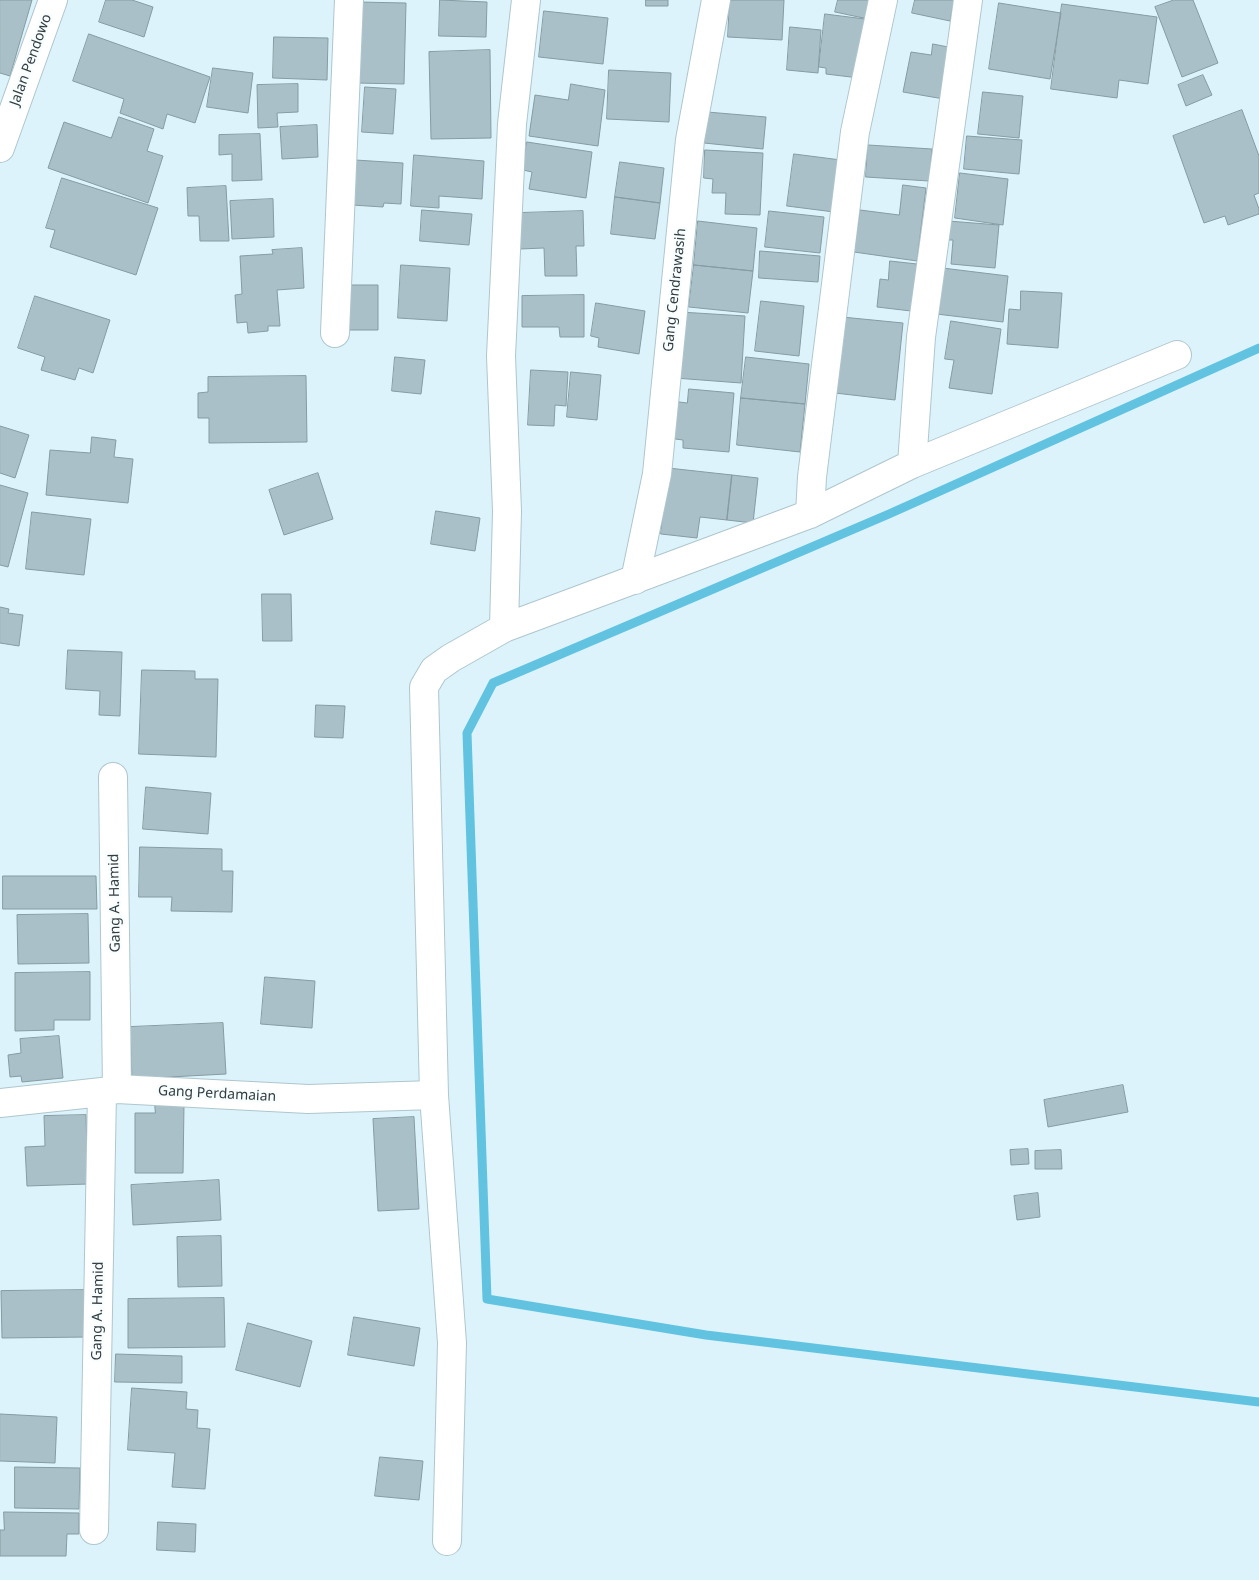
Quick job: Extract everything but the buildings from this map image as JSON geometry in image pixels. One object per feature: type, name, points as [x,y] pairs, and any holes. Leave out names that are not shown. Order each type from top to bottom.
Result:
[{"type":"street","name":"Jalan Pendowo","points":[[0,148],[53,0]]},
{"type":"street","points":[[335,333],[349,0]]},
{"type":"street","points":[[504,628],[507,511],[501,356],[512,124],[526,0]]},
{"type":"street","name":"Gang Cendrawasih","points":[[636,580],[657,474],[690,140],[716,0]]},
{"type":"street","points":[[810,514],[812,477],[855,132],[883,0]]},
{"type":"street","points":[[912,464],[921,337],[968,0]]},
{"type":"street","points":[[447,1542],[452,1343],[434,1096],[424,686],[434,670],[451,658],[504,628],[810,514],[912,464],[1177,355]]},
{"type":"street","name":"Gang A. Hamid","points":[[94,1530],[110,1091],[113,777]]},
{"type":"street","name":"Gang Perdamaian","points":[[0,1103],[110,1091],[308,1099],[434,1096]]},
{"type":"waterway","points":[[1259,348],[889,514],[493,683],[467,733],[487,1299],[706,1335],[1259,1402]]}]
